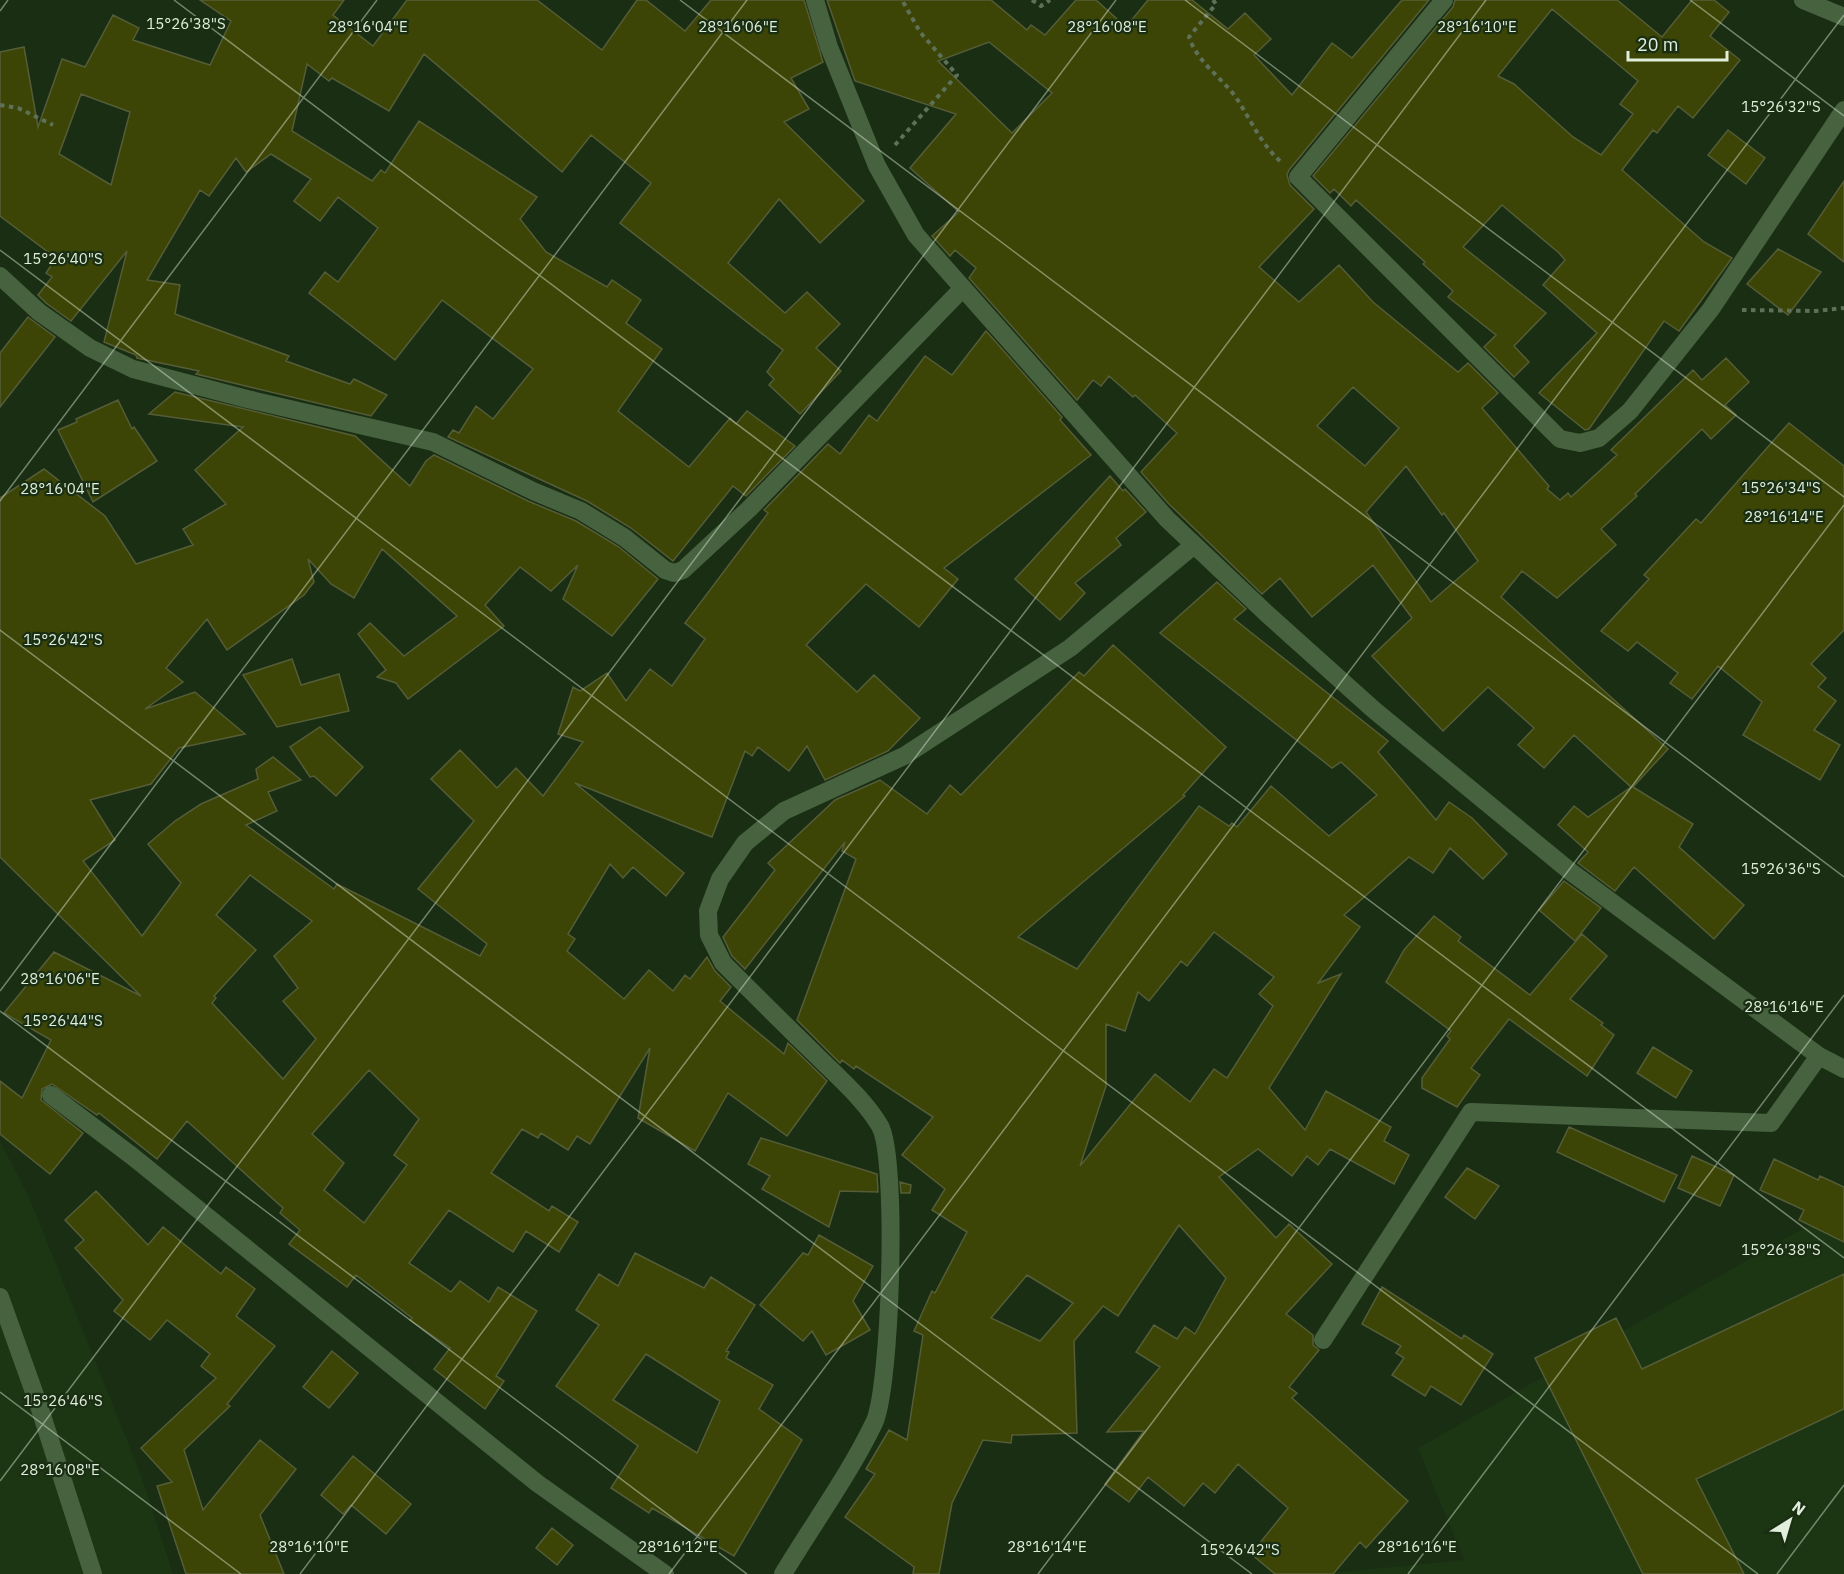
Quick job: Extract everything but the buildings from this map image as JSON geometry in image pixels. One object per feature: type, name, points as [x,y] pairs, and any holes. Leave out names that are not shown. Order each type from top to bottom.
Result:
[{"type":"street","points":[[816,0],[829,47],[877,166],[916,235],[1167,519],[1374,710],[1562,864],[1819,1056],[1844,1069]]},
{"type":"street","points":[[1444,0],[1298,177],[1560,439],[1581,443],[1599,438],[1630,411],[1711,309],[1844,110]]},
{"type":"street","points":[[1803,0],[1844,16]]},
{"type":"street","points":[[0,276],[39,312],[81,342],[133,369],[247,399],[433,442],[533,491],[581,511],[625,538],[665,570],[674,573],[682,570],[749,509],[963,288]]},
{"type":"street","points":[[783,1574],[875,1421],[884,1388],[889,1334],[890,1190],[887,1156],[881,1128],[862,1100],[723,963],[709,935],[708,911],[720,879],[745,843],[784,811],[904,756],[1070,648],[1194,545]]},
{"type":"street","points":[[1323,1340],[1471,1112],[1771,1123],[1819,1056]]},
{"type":"street","points":[[51,1095],[132,1156],[537,1484],[665,1574]]},
{"type":"street","points":[[0,1298],[39,1406],[93,1574]]},
{"type":"path","points":[[877,166],[957,75],[920,32],[902,0]]},
{"type":"path","points":[[1032,0],[1041,6],[1050,0]]},
{"type":"path","points":[[1213,0],[1216,4],[1189,37],[1194,53],[1234,94],[1267,149],[1298,177]]},
{"type":"path","points":[[0,105],[18,108],[53,125]]},
{"type":"path","points":[[1711,309],[1815,311],[1844,308]]},
{"type":"shaded area","points":[[0,1141],[29,1197],[141,1475],[173,1574],[0,1574]]},
{"type":"shaded area","points":[[1844,1205],[1844,1574],[1321,1574],[1464,1560],[1418,1448]]}]
